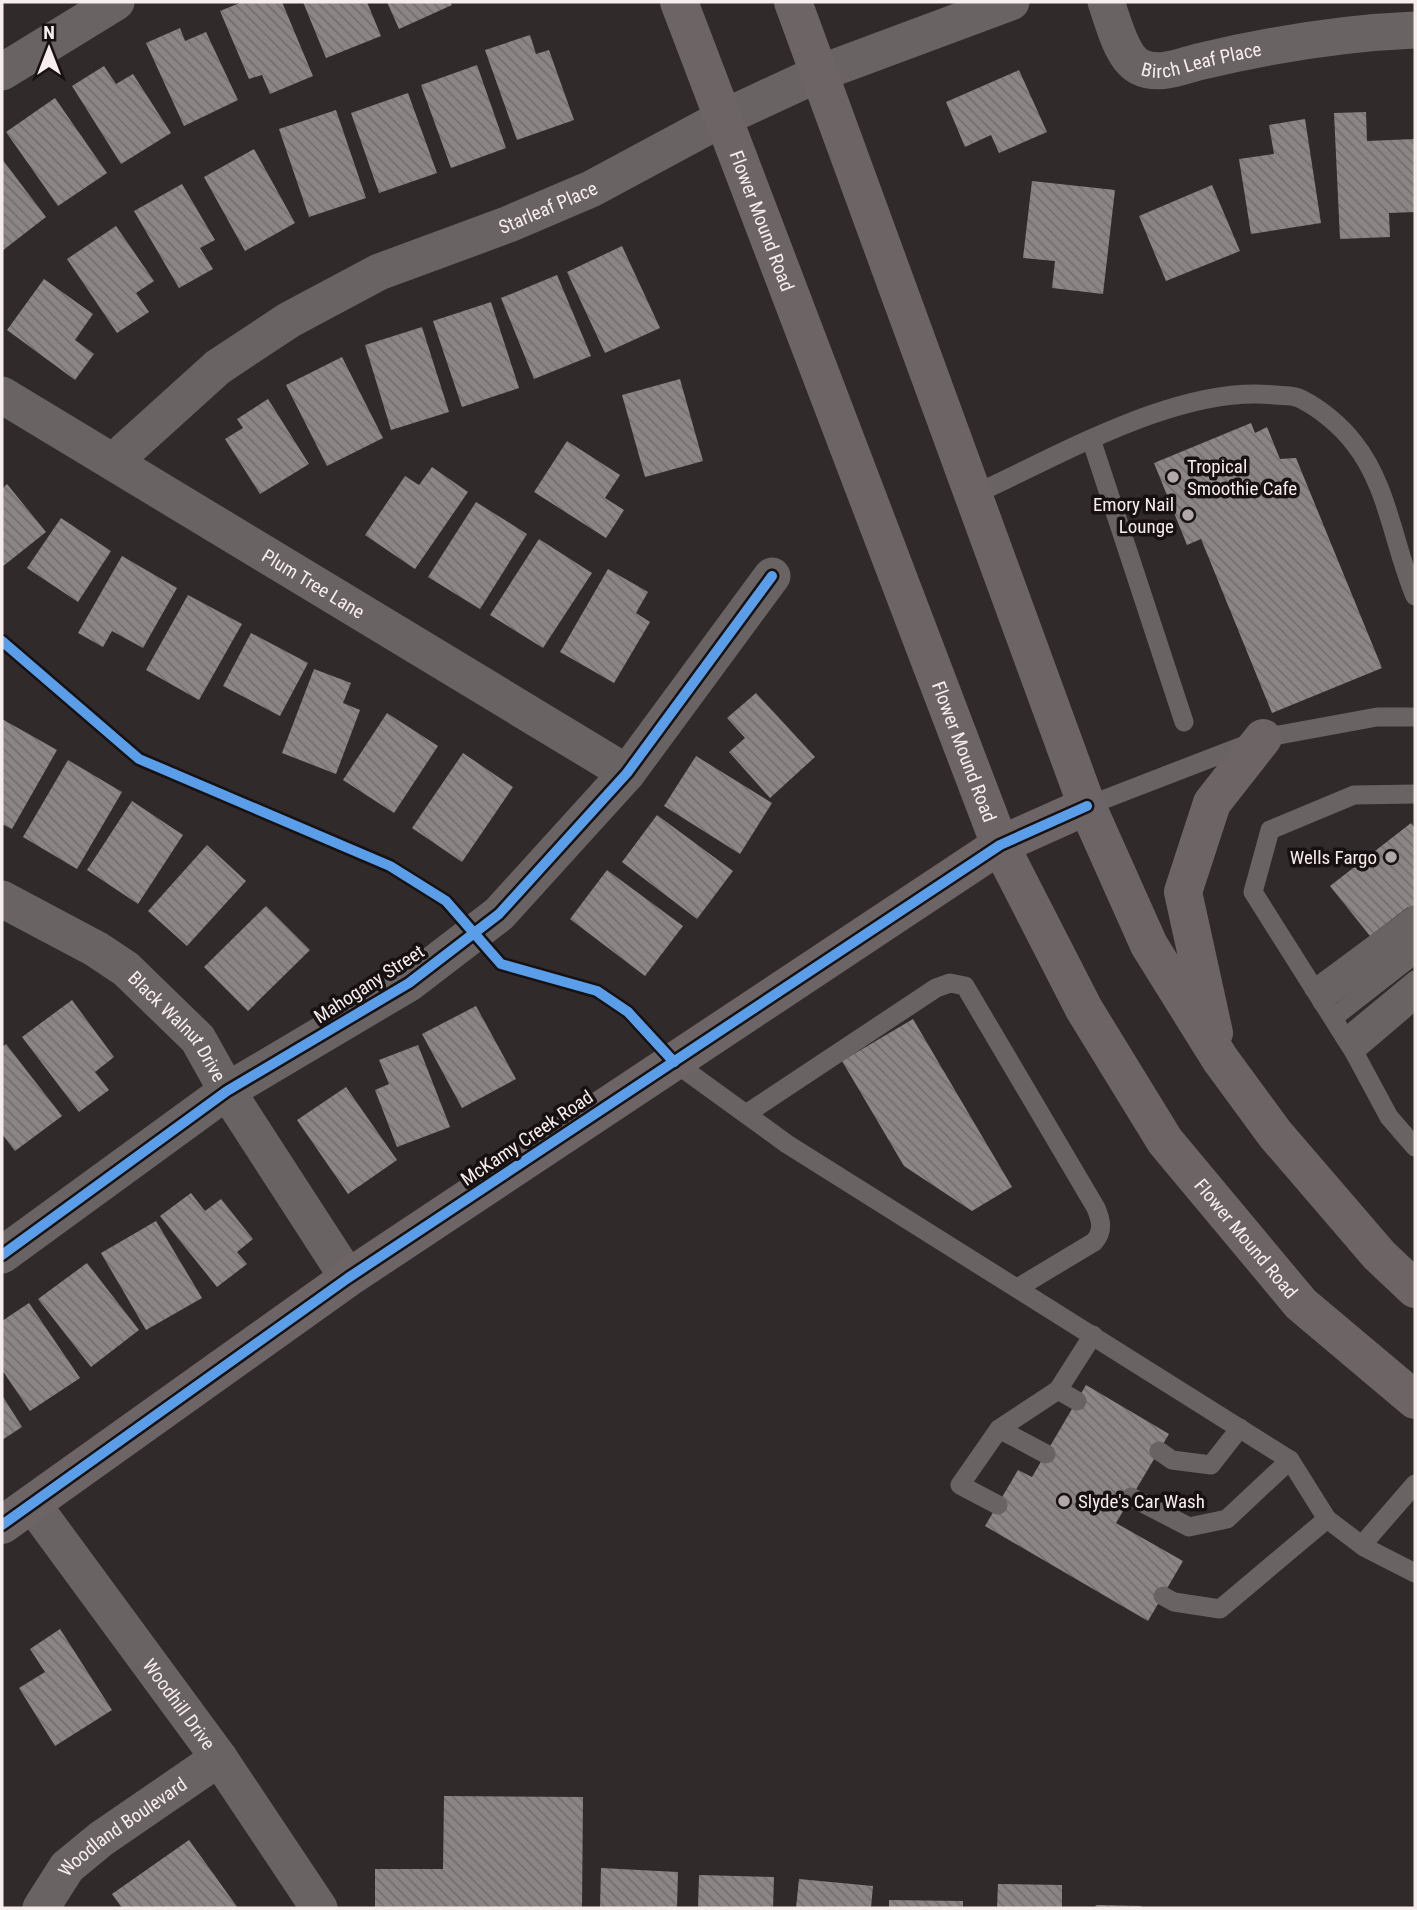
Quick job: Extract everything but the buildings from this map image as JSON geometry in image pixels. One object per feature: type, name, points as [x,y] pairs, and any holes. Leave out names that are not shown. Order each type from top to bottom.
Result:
[{"type":"main road","name":"Flower Mound Road","points":[[679,2],[1000,845],[1084,1009],[1164,1141],[1301,1304],[1415,1400]]},
{"type":"main road","points":[[793,2],[1087,806],[1149,945],[1220,1059],[1275,1134],[1378,1255],[1415,1289]]},
{"type":"main road","points":[[1220,1059],[1183,892],[1212,803],[1263,738]]},
{"type":"main road","name":"McKamy Creek Road","points":[[17,1515],[348,1278],[1000,845],[1087,806]]},
{"type":"street","points":[[2,72],[116,2]]},
{"type":"street","name":"Starleaf Place","points":[[114,461],[218,367],[289,320],[380,272],[509,224],[591,189],[723,118],[820,73],[1011,2]]},
{"type":"street","name":"Birch Leaf Place","points":[[1106,2],[1125,51],[1139,67],[1161,71],[1238,52],[1337,37],[1415,30]]},
{"type":"street","name":"Plum Tree Lane","points":[[2,395],[627,773]]},
{"type":"street","name":"Mahogany Street","points":[[2,1255],[227,1091],[408,983],[499,914],[627,773],[772,576]]},
{"type":"street","name":"Black Walnut Drive","points":[[2,899],[96,949],[126,969],[198,1039],[227,1091],[348,1278]]},
{"type":"street","name":"Woodhill Drive","points":[[17,1515],[219,1758],[319,1908]]},
{"type":"street","name":"Woodland Boulevard","points":[[41,1908],[68,1867],[101,1839],[219,1758]]},
{"type":"lane","points":[[975,494],[1091,439],[1195,401],[1238,393],[1300,398],[1335,422],[1356,444],[1376,481],[1415,596]]},
{"type":"lane","points":[[1091,439],[1184,722]]},
{"type":"lane","points":[[1087,806],[1263,738],[1377,717],[1415,717]]},
{"type":"lane","points":[[1415,794],[1354,795],[1270,830],[1253,892],[1349,1045],[1389,1117],[1415,1147]]},
{"type":"lane","points":[[1323,1003],[1415,924]]},
{"type":"lane","points":[[1323,1003],[1415,954]]},
{"type":"lane","points":[[1349,1045],[1415,980]]},
{"type":"lane","points":[[746,1114],[936,988],[950,983],[965,986],[1096,1208],[1101,1230],[1094,1242],[1019,1287]]},
{"type":"lane","points":[[1349,1045],[1415,1000]]},
{"type":"lane","points":[[674,1062],[787,1144],[1019,1287],[1290,1460],[1327,1519],[1362,1545],[1415,1573]]},
{"type":"lane","points":[[998,1505],[960,1485],[999,1429],[1058,1390],[1093,1335]]},
{"type":"lane","points":[[1058,1390],[1077,1401]]},
{"type":"lane","points":[[1159,1451],[1172,1460],[1211,1465],[1240,1428]]},
{"type":"lane","points":[[999,1429],[1046,1454]]},
{"type":"lane","points":[[1131,1497],[1189,1527],[1227,1519],[1290,1460]]},
{"type":"lane","points":[[1362,1545],[1415,1484]]},
{"type":"lane","points":[[1163,1596],[1174,1602],[1220,1609],[1327,1519]]},
{"type":"cycle path","points":[[2,1255],[227,1091],[409,983],[499,914],[627,773],[772,576]]},
{"type":"cycle path","points":[[2,641],[139,759],[390,866],[446,901],[501,964],[597,991],[628,1012],[674,1062]]},
{"type":"cycle path","points":[[2,1525],[348,1278],[1000,845],[1087,806]]},
{"type":"place","name":"Tropical Smoothie Cafe","points":[[1173,477]]},
{"type":"place","name":"Emory Nail Lounge","points":[[1188,515]]},
{"type":"place","name":"Wells Fargo","points":[[1391,857]]},
{"type":"place","name":"Slyde's Car Wash","points":[[1064,1501]]}]
